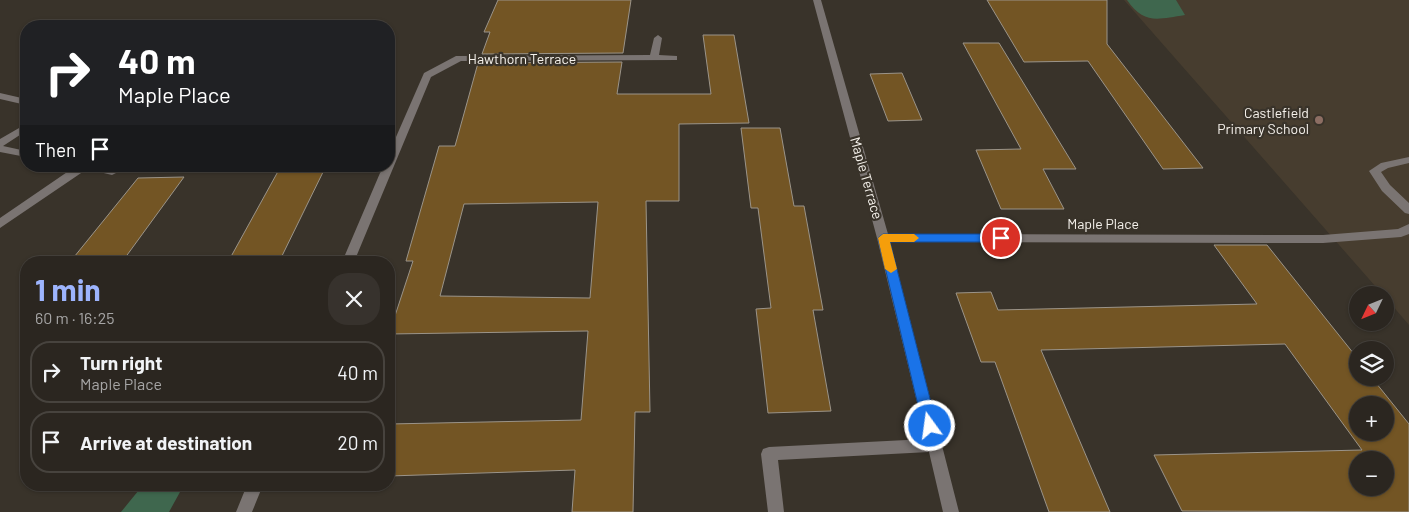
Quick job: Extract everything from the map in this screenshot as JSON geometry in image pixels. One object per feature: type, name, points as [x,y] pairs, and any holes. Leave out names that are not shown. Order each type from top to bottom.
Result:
[{"type":"street","name":"Maple Terrace","points":[[817,0],[883,238],[951,512]]},
{"type":"street","points":[[654,58],[658,38]]},
{"type":"street","name":"Hawthorn Terrace","points":[[395,151],[427,75],[459,58],[674,58]]},
{"type":"street","points":[[0,96],[20,101]]},
{"type":"street","points":[[0,144],[20,131]]},
{"type":"street","points":[[0,148],[20,153]]},
{"type":"street","points":[[1409,160],[1385,165],[1375,171],[1386,188],[1409,210]]},
{"type":"street","points":[[0,224],[75,172]]},
{"type":"street","name":"Hawthorn Terrace","points":[[351,256],[386,172]]},
{"type":"street","name":"Maple Place","points":[[883,238],[1323,239],[1401,233],[1409,228]]},
{"type":"street","points":[[776,512],[769,454],[935,445]]},
{"type":"street","points":[[244,512],[253,491]]},
{"type":"shaded area","name":"Castlefield Primary School","points":[[1124,0],[1409,0],[1409,325],[1394,308],[1394,286],[1375,286]]},
{"type":"green space","points":[[1127,0],[1176,0],[1185,15],[1159,19],[1146,17],[1133,8]]},
{"type":"green space","points":[[138,491],[180,492],[169,512],[121,512]]},
{"type":"building","points":[[498,0],[631,0],[623,53],[482,54],[490,32],[484,32]]},
{"type":"building","points":[[987,0],[1107,0],[1107,44],[1203,168],[1163,169],[1088,61],[1024,62]]},
{"type":"building","points":[[703,35],[734,35],[749,123],[679,124],[679,201],[646,201],[650,412],[635,412],[633,512],[572,512],[575,470],[395,476],[395,424],[581,420],[588,331],[395,334],[395,316],[413,261],[406,261],[439,146],[455,146],[478,63],[622,62],[617,94],[711,94]],"holes":[[[598,202],[590,298],[440,296],[464,204]]]},
{"type":"building","points":[[963,43],[999,43],[1076,169],[1043,169],[1064,209],[1001,209],[976,150],[1021,149]]},
{"type":"building","points":[[902,73],[922,120],[888,121],[870,74]]},
{"type":"building","points":[[741,128],[780,128],[794,206],[804,206],[823,310],[813,310],[831,411],[768,413],[756,309],[771,308],[758,208],[751,208]]},
{"type":"building","points":[[278,172],[323,172],[282,256],[231,256]]},
{"type":"building","points":[[184,177],[126,256],[75,256],[138,178]]},
{"type":"building","points":[[1214,245],[1267,245],[1349,348],[1349,386],[1378,386],[1386,396],[1349,396],[1349,432],[1285,344],[1041,350],[1110,512],[1049,512],[995,362],[981,362],[956,293],[991,292],[998,310],[1257,304]]},
{"type":"building","points":[[1394,405],[1409,424],[1409,512],[1182,511],[1154,455],[1362,450],[1355,441],[1394,441]]},
{"type":"slow traffic","points":[[891,269],[883,238],[914,238]]},
{"type":"place","name":"Castlefield Primary School","points":[[1319,120]]},
{"type":"route","points":[[930,426],[883,238],[1001,238]]}]
